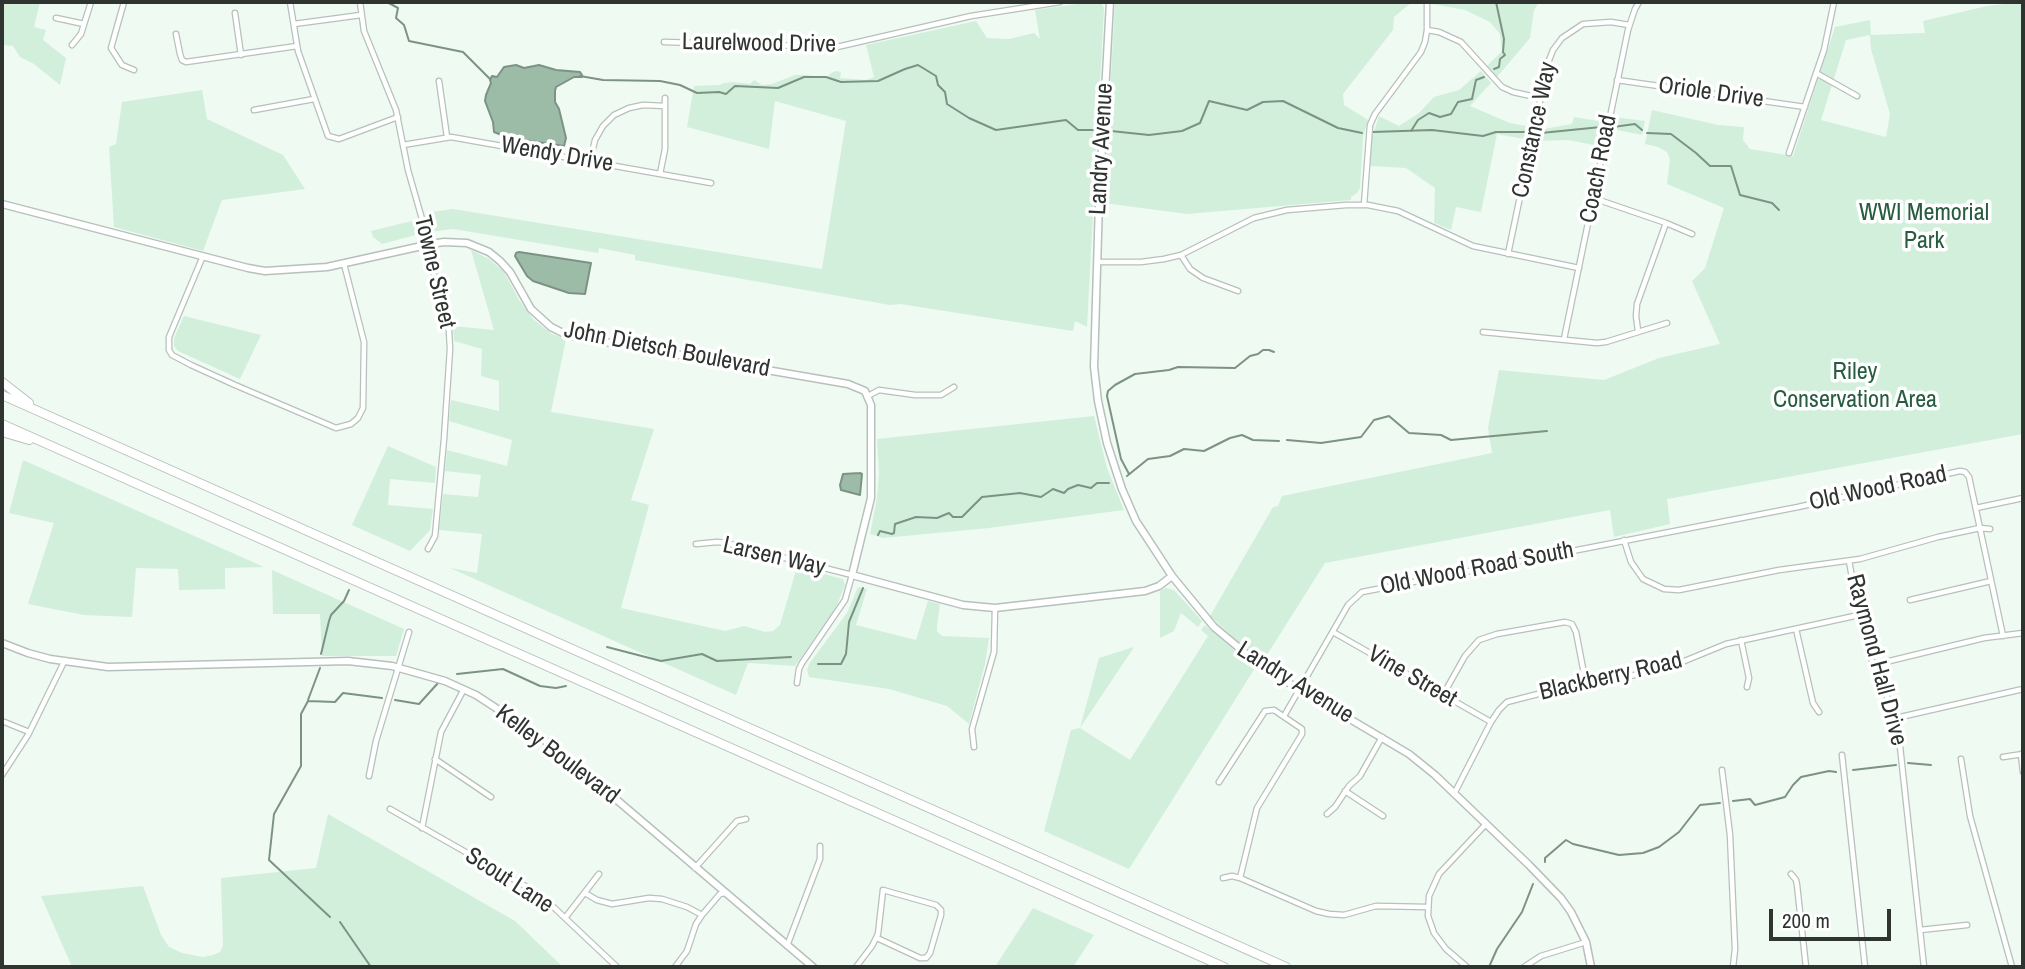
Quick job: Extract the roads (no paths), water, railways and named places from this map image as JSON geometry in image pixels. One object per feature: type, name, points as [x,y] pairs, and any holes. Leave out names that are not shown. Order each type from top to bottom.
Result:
[{"type":"highway","points":[[2,382],[43,414]]},
{"type":"highway","points":[[2,395],[1286,967]]},
{"type":"highway","points":[[2,424],[1224,967]]},
{"type":"highway","points":[[2,432],[54,447]]},
{"type":"street","points":[[72,45],[81,34],[91,2]]},
{"type":"street","points":[[124,2],[111,48],[122,65],[134,71]]},
{"type":"street","points":[[290,2],[297,46],[328,136],[339,139],[398,117]]},
{"type":"street","name":"Towne Street","points":[[360,2],[370,47],[398,117],[432,266],[448,323],[450,349],[444,439],[435,536],[428,548]]},
{"type":"street","name":"Laurelwood Drive","points":[[664,42],[837,47],[971,16],[1060,2]]},
{"type":"street","name":"Landry Avenue","points":[[1110,2],[1094,367],[1107,443],[1118,480],[1131,509],[1148,541],[1172,576],[1214,627],[1262,667],[1382,737],[1422,764],[1560,898],[1571,912],[1586,942],[1591,967]]},
{"type":"street","points":[[1364,205],[1370,125],[1425,42],[1427,2]]},
{"type":"street","name":"Coach Road","points":[[1564,338],[1629,25],[1639,2]]},
{"type":"street","points":[[1789,153],[1824,50],[1834,2]]},
{"type":"street","points":[[236,13],[241,55]]},
{"type":"street","points":[[294,24],[362,15]]},
{"type":"street","points":[[56,18],[84,24]]},
{"type":"street","name":"Constance Way","points":[[1508,254],[1540,98],[1553,50],[1562,38],[1583,24],[1611,22],[1629,25]]},
{"type":"street","points":[[1427,30],[1461,42],[1502,87],[1540,98]]},
{"type":"street","points":[[176,34],[180,54],[186,62],[297,46]]},
{"type":"street","points":[[1816,72],[1857,96]]},
{"type":"street","name":"Oriole Drive","points":[[1617,80],[1805,107]]},
{"type":"street","points":[[439,81],[447,137]]},
{"type":"street","points":[[660,174],[665,149],[665,98]]},
{"type":"street","points":[[254,110],[314,99]]},
{"type":"street","points":[[590,162],[595,140],[603,126],[614,115],[643,105],[665,106]]},
{"type":"street","name":"Wendy Drive","points":[[403,145],[447,137],[462,138],[711,183]]},
{"type":"street","points":[[1593,198],[1692,234]]},
{"type":"street","name":"John Dietsch Boulevard","points":[[2,204],[265,271],[344,264],[427,245],[467,243],[489,252],[510,272],[531,309],[551,327],[563,333],[848,384],[861,389],[868,396]]},
{"type":"street","points":[[1097,262],[1141,262],[1181,255],[1254,218],[1287,210],[1364,205],[1398,211],[1474,246],[1579,268]]},
{"type":"street","points":[[1639,331],[1637,304],[1667,223]]},
{"type":"street","points":[[1181,255],[1190,269],[1203,278],[1238,291]]},
{"type":"street","points":[[203,256],[169,337],[168,344],[172,355],[335,428],[351,424],[363,408],[364,343],[344,264]]},
{"type":"street","points":[[1483,332],[1597,343],[1667,323]]},
{"type":"street","points":[[797,683],[802,663],[845,600],[871,499],[868,396],[879,390],[941,395],[954,387]]},
{"type":"street","name":"Old Wood Road","points":[[1624,540],[1965,472],[1969,477],[2003,636]]},
{"type":"street","points":[[1976,508],[2023,498]]},
{"type":"street","points":[[1624,540],[1631,562],[1638,573],[1648,582],[1671,590],[1779,570],[1849,561],[1980,528],[1990,529]]},
{"type":"street","name":"Old Wood Road South","points":[[1284,716],[1348,604],[1362,592],[1624,540]]},
{"type":"street","name":"Larsen Way","points":[[696,544],[718,542],[852,575]]},
{"type":"street","name":"Raymond Hall Drive","points":[[1849,561],[1859,615],[1873,665],[1896,718],[1924,967]]},
{"type":"street","points":[[852,575],[962,605],[995,608],[1145,591],[1159,586],[1172,576]]},
{"type":"street","points":[[1910,600],[1991,581]]},
{"type":"street","points":[[974,747],[972,729],[994,652],[995,608]]},
{"type":"street","name":"Blackberry Road","points":[[1454,794],[1491,722],[1507,702],[1516,698],[1665,669],[1726,644],[1859,615]]},
{"type":"street","points":[[1443,695],[1465,656],[1479,640],[1565,622],[1572,624],[1576,632],[1586,684]]},
{"type":"street","points":[[1796,629],[1813,703],[1819,712]]},
{"type":"street","points":[[369,776],[376,741],[409,632]]},
{"type":"street","name":"Vine Street","points":[[1333,632],[1491,722]]},
{"type":"street","points":[[1873,665],[1984,638],[2023,633]]},
{"type":"street","points":[[1741,640],[1749,678],[1747,687]]},
{"type":"street","name":"Kelley Boulevard","points":[[2,643],[64,662],[108,667],[348,661],[398,667],[464,689],[506,713],[547,742],[813,967]]},
{"type":"street","points":[[2,775],[29,732],[64,662]]},
{"type":"street","points":[[422,828],[444,726],[464,689]]},
{"type":"street","points":[[1896,718],[2023,689]]},
{"type":"street","points":[[1219,782],[1268,709],[1301,727],[1303,731],[1257,808],[1240,878]]},
{"type":"street","points":[[2,721],[29,732]]},
{"type":"street","points":[[1326,814],[1360,776],[1382,737]]},
{"type":"street","points":[[2003,757],[2022,754],[2023,772]]},
{"type":"street","points":[[1843,755],[1865,967]]},
{"type":"street","points":[[1961,758],[1969,816],[2012,967]]},
{"type":"street","points":[[435,759],[491,797]]},
{"type":"street","points":[[1722,770],[1731,848],[1735,949],[1732,967]]},
{"type":"street","points":[[1345,790],[1383,817]]},
{"type":"street","name":"Scout Lane","points":[[390,808],[534,891],[617,967]]},
{"type":"street","points":[[695,868],[737,821],[747,819]]},
{"type":"street","points":[[1467,967],[1437,939],[1429,921],[1427,906],[1435,879],[1485,825]]},
{"type":"street","points":[[787,946],[820,859],[820,846]]},
{"type":"street","points":[[565,918],[599,874]]},
{"type":"street","points":[[1791,874],[1797,885],[1806,967]]},
{"type":"street","points":[[1223,878],[1240,878],[1329,914],[1344,915],[1376,906],[1427,906]]},
{"type":"street","points":[[856,967],[877,938],[883,890],[936,905],[941,910],[930,955],[926,958],[920,958],[877,938]]},
{"type":"street","points":[[585,893],[612,904],[649,898],[662,899],[702,915]]},
{"type":"street","points":[[674,967],[687,951],[702,915],[720,894],[725,893]]},
{"type":"street","points":[[1920,930],[1967,925]]},
{"type":"street","points":[[1524,967],[1541,956],[1586,942]]},
{"type":"waterway","points":[[387,2],[398,8],[396,18],[404,25],[409,41],[463,52],[490,79]]},
{"type":"waterway","points":[[1494,69],[1499,67],[1500,59],[1505,55],[1496,2]]},
{"type":"waterway","points":[[580,76],[603,80],[660,81],[680,85],[697,93],[726,94],[735,86],[778,88],[804,77],[826,77],[841,82],[878,81],[918,65],[936,76],[938,85],[945,92],[947,104],[996,130],[1066,120],[1078,130],[1095,130]]},
{"type":"waterway","points":[[1411,131],[1418,120],[1429,113],[1440,117],[1451,114],[1458,102],[1472,99],[1476,80],[1484,77]]},
{"type":"waterway","points":[[1111,131],[1149,135],[1182,131],[1200,123],[1209,101],[1247,110],[1263,102],[1283,101],[1338,128],[1362,133]]},
{"type":"waterway","points":[[1613,127],[1635,124],[1642,130]]},
{"type":"waterway","points":[[1541,133],[1601,127]]},
{"type":"waterway","points":[[1373,132],[1432,130],[1483,136],[1496,132],[1528,132]]},
{"type":"waterway","points":[[1647,133],[1671,134],[1710,166],[1731,166],[1740,195],[1772,203],[1779,210]]},
{"type":"waterway","points":[[1129,474],[1121,459],[1107,396],[1108,391],[1115,385],[1135,374],[1178,367],[1235,368],[1263,350],[1274,352]]},
{"type":"waterway","points":[[1287,440],[1321,443],[1361,437],[1374,420],[1389,416],[1409,433],[1441,435],[1451,440],[1547,431]]},
{"type":"waterway","points":[[1127,476],[1148,459],[1170,456],[1184,449],[1204,451],[1242,435],[1253,440],[1279,441]]},
{"type":"waterway","points":[[878,535],[880,531],[892,534],[895,524],[916,517],[937,518],[949,513],[953,517],[962,517],[982,497],[1020,493],[1041,497],[1053,489],[1064,493],[1078,485],[1091,488],[1097,483],[1109,483]]},
{"type":"waterway","points":[[818,664],[841,664],[846,654],[849,622],[863,588]]},
{"type":"waterway","points":[[321,654],[331,615],[344,601],[349,590]]},
{"type":"waterway","points":[[607,647],[661,661],[702,654],[717,661],[791,657]]},
{"type":"waterway","points":[[308,700],[320,668]]},
{"type":"waterway","points":[[457,674],[503,669],[540,686],[566,686]]},
{"type":"waterway","points":[[395,700],[419,704],[438,683]]},
{"type":"waterway","points":[[330,917],[269,860],[274,814],[301,766],[301,714],[308,701],[335,702],[343,693],[382,698]]},
{"type":"waterway","points":[[1908,763],[1931,765]]},
{"type":"waterway","points":[[1853,770],[1896,765]]},
{"type":"waterway","points":[[1733,801],[1750,799],[1755,805],[1785,797],[1801,777],[1836,772]]},
{"type":"waterway","points":[[1545,862],[1545,858],[1566,840],[1619,855],[1643,853],[1659,847],[1679,832],[1700,805],[1720,803]]},
{"type":"waterway","points":[[1489,967],[1497,949],[1522,912],[1533,884]]},
{"type":"waterway","points":[[340,922],[371,967]]},
{"type":"park label","name":"WWI Memorial Park","points":[[1924,228]]},
{"type":"park label","name":"Riley Conservation Area","points":[[1855,387]]}]
